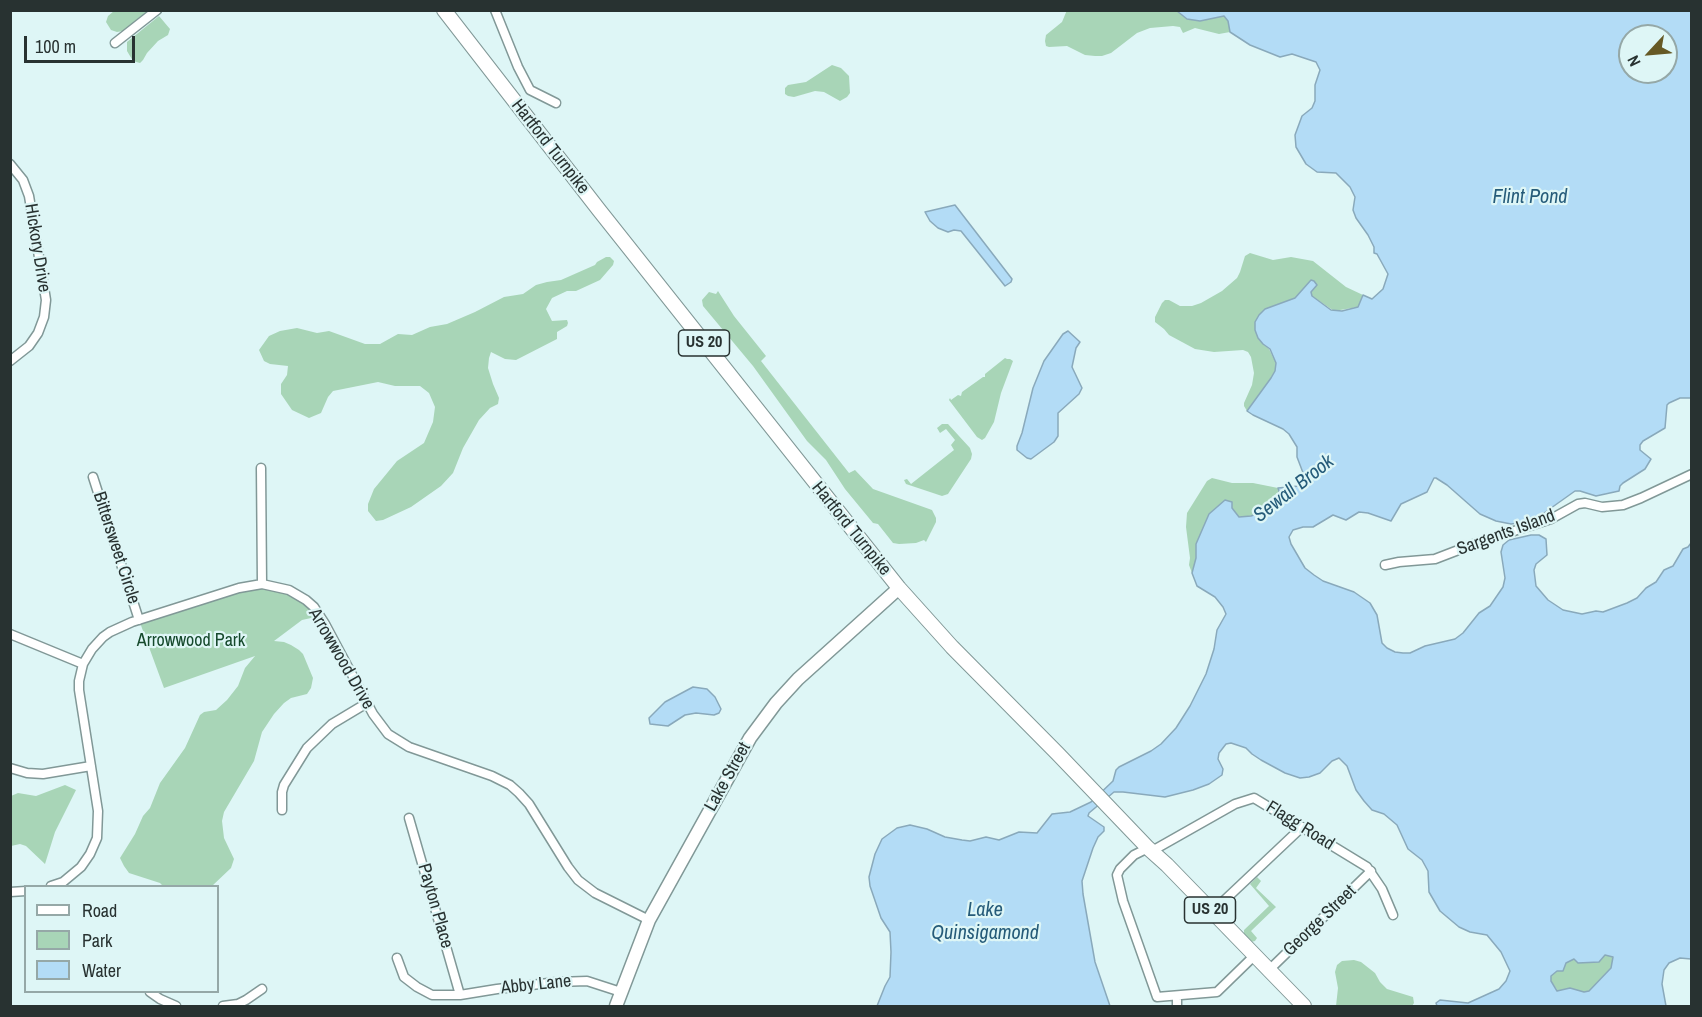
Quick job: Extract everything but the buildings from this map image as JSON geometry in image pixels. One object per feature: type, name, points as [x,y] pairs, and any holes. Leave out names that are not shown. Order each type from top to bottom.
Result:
[{"type":"main road","name":"Hartford Turnpike","points":[[444,10],[606,220],[898,588],[952,647],[1304,1006]]},
{"type":"main road","name":"Lake Street","points":[[616,1006],[649,920],[741,753],[766,715],[807,669],[898,588]]},
{"type":"street","points":[[115,43],[157,10]]},
{"type":"street","points":[[495,10],[518,67],[531,90],[556,103]]},
{"type":"street","name":"Hickory Drive","points":[[10,164],[23,180],[28,196],[46,300],[44,317],[34,340],[10,361]]},
{"type":"street","points":[[261,468],[262,584]]},
{"type":"street","name":"Sargents Island","points":[[1385,565],[1435,559],[1551,519],[1578,504],[1602,507],[1623,505],[1692,474]]},
{"type":"street","name":"Bittersweet Circle","points":[[93,477],[139,620]]},
{"type":"street","name":"Arrowwood Drive","points":[[53,885],[69,878],[86,861],[97,838],[98,811],[79,690],[84,664],[92,649],[104,637],[125,625],[239,588],[262,584],[289,590],[306,600],[314,608],[382,728],[402,744],[498,779],[515,789],[529,804],[578,880],[595,893],[649,920]]},
{"type":"street","points":[[10,634],[84,664]]},
{"type":"street","points":[[282,810],[282,792],[286,779],[307,748],[332,724],[366,703]]},
{"type":"street","points":[[10,768],[27,773],[44,774],[91,766]]},
{"type":"street","name":"Flagg Road","points":[[1150,850],[1235,804],[1251,798],[1257,799],[1367,867],[1382,889],[1392,915]]},
{"type":"street","name":"Payton Place","points":[[409,818],[460,995]]},
{"type":"street","points":[[1212,912],[1302,827]]},
{"type":"street","points":[[1150,850],[1134,855],[1117,875],[1118,884],[1157,997],[1217,992],[1254,956]]},
{"type":"street","name":"George Street","points":[[1269,970],[1371,871]]},
{"type":"street","points":[[69,878],[74,885]]},
{"type":"street","name":"Abby Lane","points":[[396,958],[404,977],[432,995],[460,995],[548,983],[587,981],[621,992]]},
{"type":"street","points":[[223,1006],[238,1004],[262,989]]},
{"type":"street","points":[[151,993],[176,1006]]},
{"type":"street","points":[[1177,996],[1177,1006]]},
{"type":"green space","points":[[1067,10],[1177,11],[1187,19],[1200,21],[1224,16],[1228,21],[1230,32],[1219,34],[1195,28],[1183,33],[1180,27],[1150,28],[1137,33],[1111,53],[1102,56],[1085,55],[1067,46],[1046,46],[1046,35],[1062,22]]},
{"type":"green space","points":[[114,11],[149,11],[123,31],[117,32],[111,30],[106,22],[108,16]]},
{"type":"green space","points":[[159,16],[170,29],[168,35],[158,41],[140,63],[133,61],[127,51],[127,42]]},
{"type":"green space","points":[[832,65],[841,68],[849,76],[850,93],[847,97],[840,101],[824,92],[815,91],[794,97],[785,94],[785,88],[788,85],[806,82]]},
{"type":"green space","points":[[1250,253],[1273,260],[1291,257],[1313,261],[1346,287],[1363,295],[1358,307],[1334,311],[1311,293],[1301,292],[1295,298],[1265,309],[1259,315],[1258,338],[1269,349],[1276,363],[1275,371],[1247,411],[1244,403],[1252,385],[1254,373],[1248,352],[1243,350],[1214,352],[1195,349],[1169,335],[1155,322],[1155,317],[1165,300],[1180,306],[1192,306],[1222,291],[1237,278],[1245,256]]},
{"type":"green space","points":[[606,257],[614,261],[613,265],[600,280],[576,291],[567,291],[552,298],[546,309],[552,321],[567,320],[568,323],[557,332],[557,339],[516,360],[505,359],[491,352],[488,368],[499,398],[498,404],[490,408],[479,420],[463,448],[453,473],[441,486],[411,507],[383,520],[376,521],[368,511],[368,504],[374,489],[397,461],[424,443],[433,422],[435,407],[429,393],[420,386],[395,386],[378,382],[333,391],[321,413],[309,418],[292,410],[281,394],[281,384],[287,375],[288,366],[264,361],[259,350],[269,336],[297,328],[317,333],[329,331],[365,344],[380,344],[398,334],[412,335],[430,327],[447,324],[504,297],[523,294],[536,285],[561,280],[595,265]]},
{"type":"green space","points":[[718,291],[734,316],[766,356],[761,361],[849,473],[855,470],[873,489],[932,510],[936,522],[926,542],[924,540],[916,543],[893,543],[878,524],[873,523],[845,489],[826,460],[807,441],[753,366],[703,306],[702,300],[709,292],[716,294]]},
{"type":"green space","points":[[1005,358],[1013,361],[1001,393],[994,422],[982,440],[977,437],[949,400],[958,395],[961,396],[962,392],[985,377],[985,374]]},
{"type":"green space","points":[[942,424],[948,424],[970,448],[972,454],[948,494],[942,496],[906,484],[904,480],[907,479],[911,484],[954,450],[951,445],[955,440],[946,429],[940,433],[937,428]]},
{"type":"green space","points":[[1212,478],[1232,483],[1253,483],[1278,488],[1280,494],[1277,502],[1268,510],[1251,516],[1238,517],[1232,508],[1218,507],[1209,514],[1196,544],[1196,558],[1192,573],[1189,565],[1187,513],[1207,481]]},
{"type":"green space","name":"Arrowwood Park","points":[[251,585],[297,594],[320,616],[302,620],[274,641],[291,645],[303,654],[313,678],[311,688],[307,694],[291,698],[284,703],[262,732],[254,761],[224,812],[222,821],[224,838],[234,859],[231,868],[213,885],[162,885],[129,873],[120,858],[143,816],[150,808],[160,783],[185,748],[200,715],[216,710],[227,700],[238,686],[245,668],[255,656],[164,688],[139,620]]},
{"type":"green space","points":[[65,785],[76,790],[55,832],[45,864],[26,846],[20,844],[11,846],[11,796],[18,793],[36,796]]},
{"type":"green space","points":[[1257,877],[1261,881],[1256,888],[1276,907],[1251,931],[1257,938],[1251,942],[1244,935],[1244,930],[1269,906],[1250,884]]},
{"type":"green space","points":[[1605,955],[1613,957],[1611,968],[1589,991],[1570,988],[1558,991],[1551,981],[1551,976],[1574,959]]},
{"type":"green space","points":[[1342,961],[1361,962],[1375,973],[1387,989],[1413,997],[1412,1006],[1336,1006],[1338,988],[1335,972],[1337,965]]},
{"type":"water","name":"Flint Pond","points":[[1177,11],[1691,11],[1691,398],[1680,398],[1669,403],[1665,428],[1640,445],[1640,450],[1651,459],[1645,469],[1623,483],[1619,491],[1596,496],[1575,491],[1537,518],[1511,524],[1480,514],[1447,485],[1434,478],[1427,492],[1401,504],[1391,521],[1359,512],[1346,520],[1333,515],[1313,527],[1293,530],[1289,537],[1305,568],[1323,581],[1354,592],[1370,603],[1377,615],[1382,643],[1395,652],[1403,653],[1410,653],[1425,646],[1455,639],[1463,633],[1479,613],[1490,606],[1503,587],[1505,578],[1501,552],[1503,545],[1509,540],[1531,535],[1539,535],[1546,539],[1547,555],[1536,564],[1534,570],[1536,586],[1548,600],[1563,610],[1582,614],[1603,612],[1637,598],[1646,588],[1656,582],[1664,570],[1673,566],[1683,549],[1691,543],[1691,959],[1680,958],[1669,963],[1664,970],[1662,984],[1666,1006],[1437,1006],[1436,1003],[1440,1000],[1468,1003],[1499,989],[1506,981],[1510,971],[1501,952],[1487,935],[1459,927],[1440,911],[1429,892],[1428,871],[1422,860],[1408,849],[1397,825],[1384,814],[1372,810],[1364,801],[1356,790],[1347,766],[1339,758],[1332,761],[1320,773],[1300,778],[1261,760],[1246,748],[1231,743],[1226,744],[1219,753],[1218,759],[1223,769],[1222,775],[1209,784],[1165,797],[1114,792],[1089,813],[1088,816],[1104,827],[1104,831],[1093,848],[1082,881],[1083,894],[1095,962],[1110,1006],[877,1006],[890,977],[891,952],[890,932],[881,918],[869,877],[882,839],[897,828],[910,825],[945,837],[970,841],[986,837],[999,840],[1019,832],[1037,833],[1052,814],[1070,812],[1091,802],[1113,781],[1119,767],[1151,751],[1176,728],[1206,674],[1217,630],[1226,614],[1215,597],[1197,586],[1192,573],[1196,558],[1196,544],[1209,514],[1225,500],[1232,502],[1232,508],[1239,517],[1251,516],[1268,510],[1277,502],[1280,494],[1278,488],[1299,486],[1305,478],[1297,457],[1297,447],[1289,434],[1247,411],[1271,378],[1276,363],[1270,349],[1258,338],[1255,322],[1265,309],[1295,298],[1311,280],[1317,285],[1311,292],[1312,296],[1331,310],[1342,311],[1358,307],[1363,295],[1372,299],[1383,289],[1388,274],[1377,254],[1374,253],[1374,247],[1368,235],[1356,218],[1353,210],[1355,197],[1350,187],[1336,173],[1317,172],[1306,164],[1296,147],[1295,135],[1302,116],[1312,108],[1315,101],[1315,85],[1320,70],[1316,62],[1292,54],[1280,57],[1250,45],[1230,32],[1228,21],[1224,16],[1200,21],[1187,19]],"holes":[[[1605,955],[1613,957],[1611,968],[1589,991],[1570,988],[1557,991],[1551,981],[1551,976],[1557,971],[1563,971],[1566,963],[1574,959],[1578,963],[1599,962]]]},
{"type":"water","points":[[955,205],[1012,279],[1011,282],[1005,286],[961,231],[948,232],[938,228],[925,212]]},
{"type":"water","points":[[1068,331],[1080,342],[1076,348],[1072,367],[1082,388],[1079,394],[1058,413],[1058,436],[1054,442],[1031,459],[1027,458],[1017,450],[1017,446],[1033,388],[1044,361],[1063,334]]},
{"type":"water","points":[[693,687],[707,689],[715,697],[721,709],[719,713],[685,715],[668,726],[650,724],[649,718],[665,702]]},
{"type":"water label","name":"Sewall Brook","points":[[1294,489]]},
{"type":"water label","name":"Lake Quinsigamond","points":[[985,922]]}]
